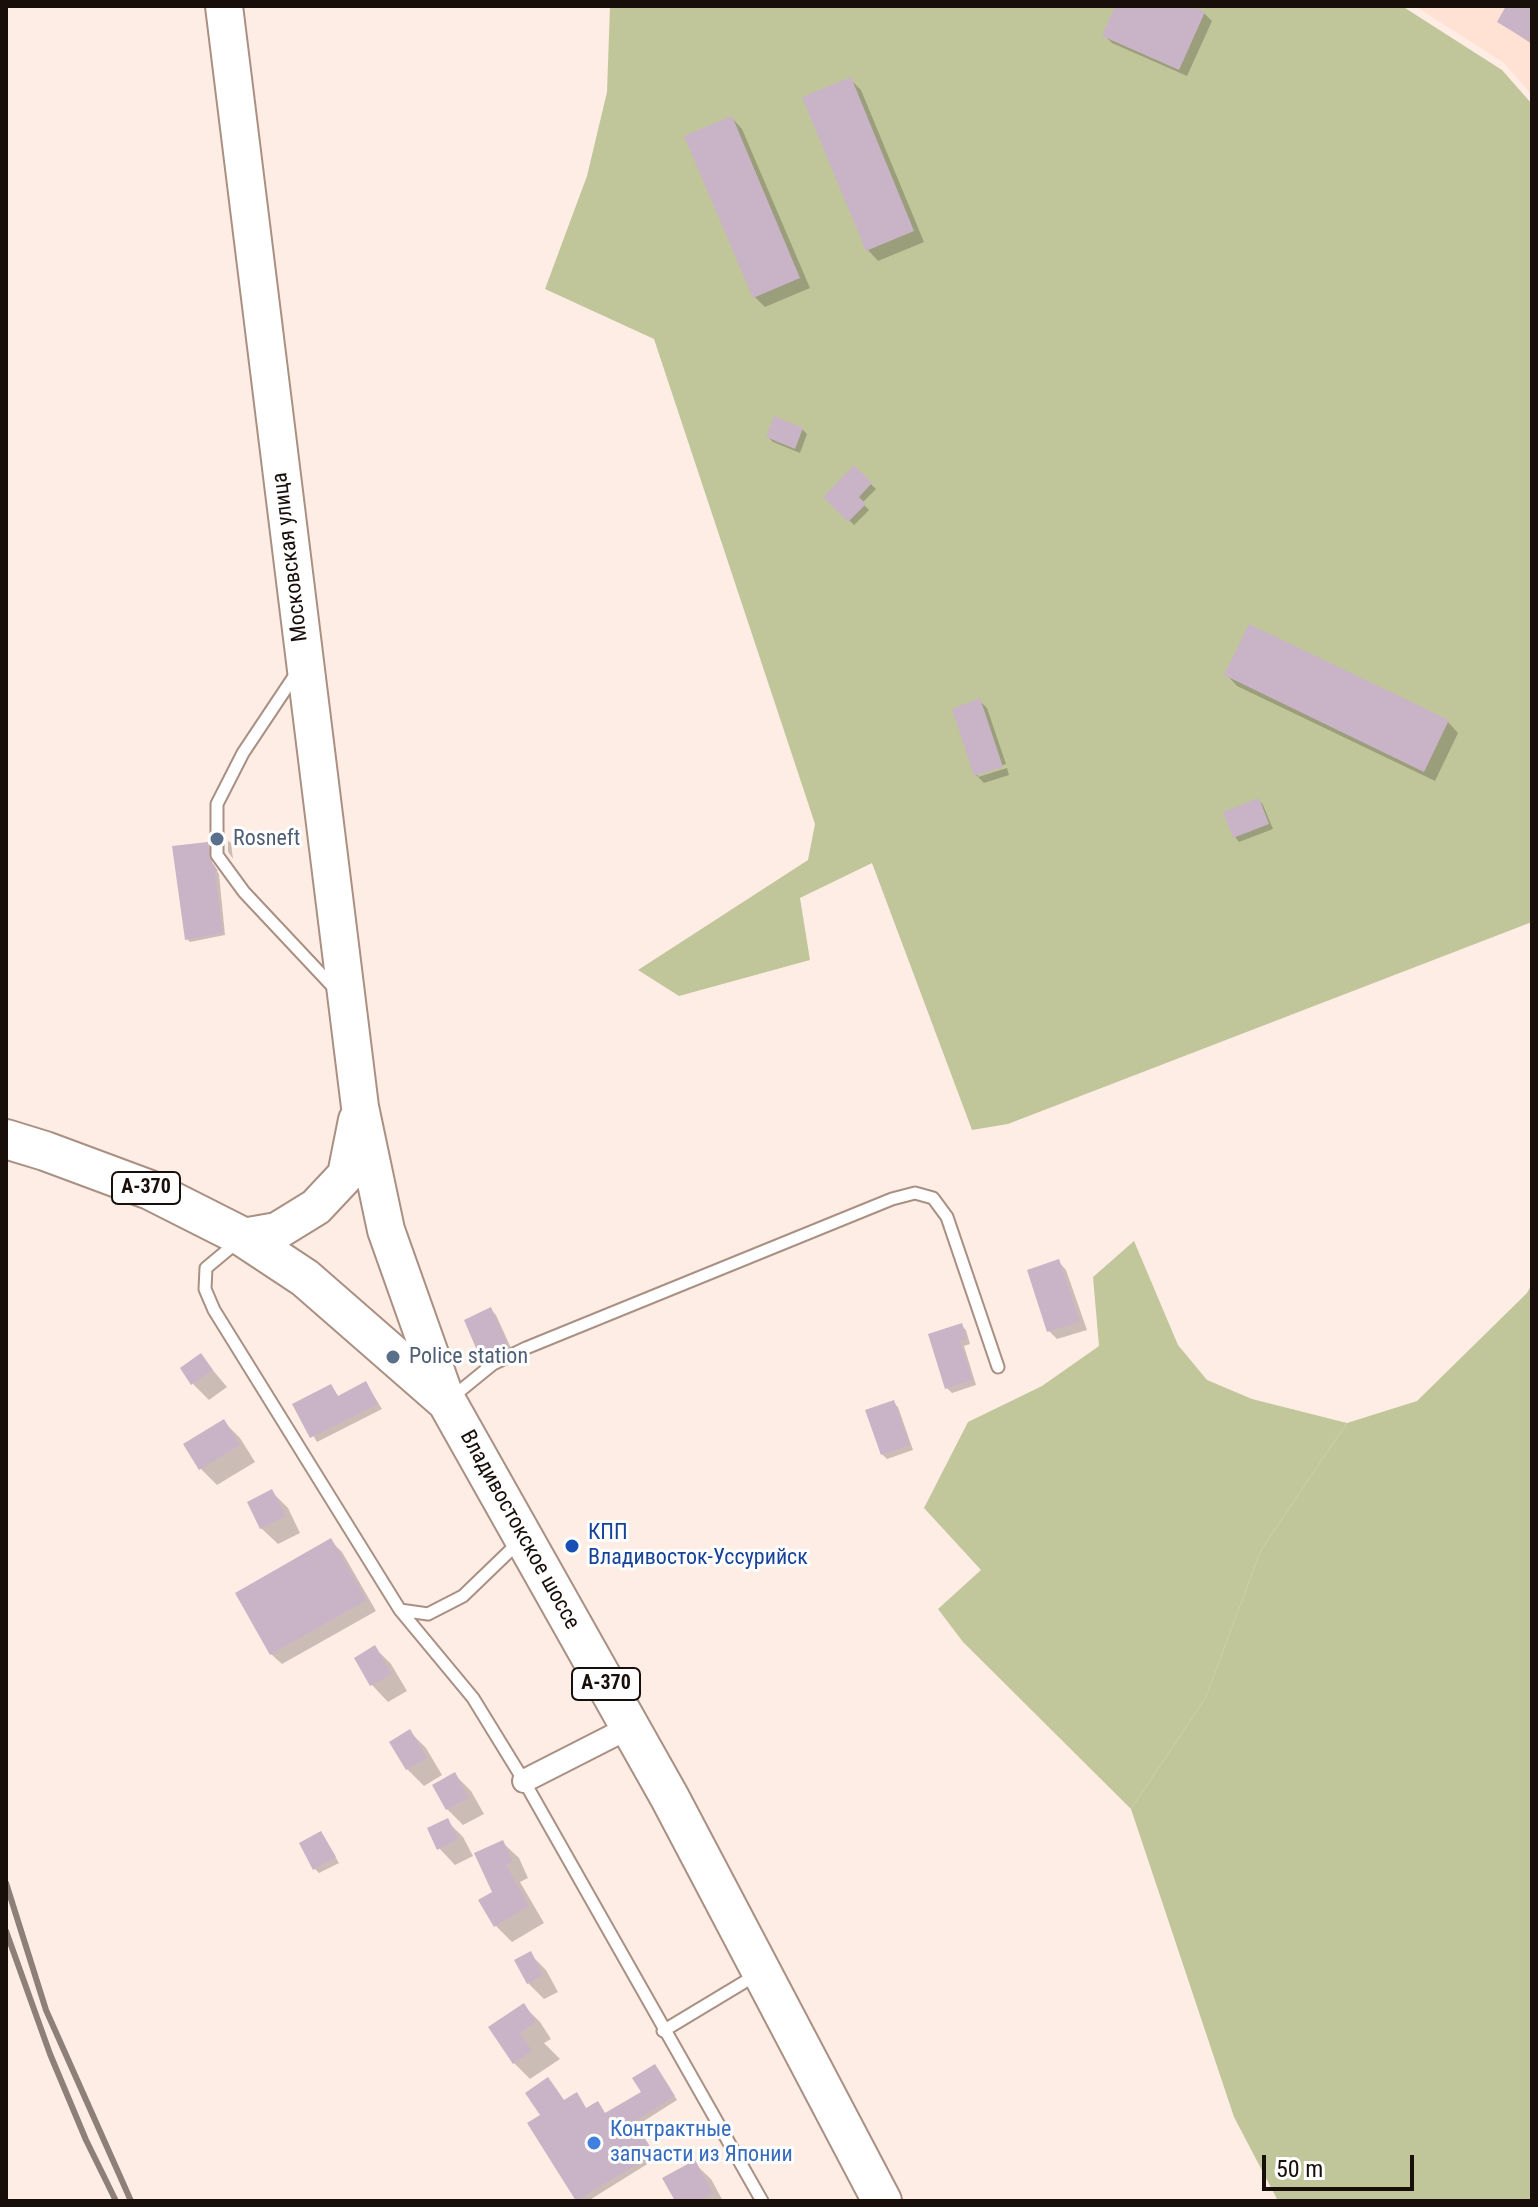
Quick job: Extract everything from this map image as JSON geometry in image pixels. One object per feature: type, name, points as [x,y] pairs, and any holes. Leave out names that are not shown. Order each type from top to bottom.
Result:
[{"type":"highway","name":"Владивостокское шоссе","points":[[6,1139],[150,1190],[243,1237],[305,1278],[447,1402],[630,1727],[882,2201]]},
{"type":"main road","name":"Московская улица","points":[[224,6],[360,1107],[386,1230],[447,1402]]},
{"type":"main road","name":"Московская улица","points":[[243,1237],[277,1231],[316,1207],[346,1175],[360,1107]]},
{"type":"street","points":[[524,1781],[630,1727]]},
{"type":"lane","points":[[303,661],[243,753],[217,804],[217,855],[244,892],[347,1001]]},
{"type":"lane","points":[[447,1402],[493,1364],[526,1348],[877,1205],[915,1193],[933,1198],[947,1217],[998,1367]]},
{"type":"lane","points":[[243,1237],[206,1268],[205,1289],[214,1310],[400,1610],[473,1698],[524,1781],[762,2201]]},
{"type":"lane","points":[[400,1610],[428,1614],[463,1596],[523,1537]]},
{"type":"lane","points":[[663,2031],[762,1972]]},
{"type":"shaded area","points":[[1415,6],[1532,6],[1532,95],[1504,63]]},
{"type":"green space","points":[[610,6],[1402,6],[1502,70],[1532,104],[1532,922],[1008,1124],[972,1130],[872,863],[800,898],[810,960],[679,996],[638,970],[808,860],[815,824],[654,339],[545,289],[587,176],[607,92]]},
{"type":"green space","points":[[1134,1241],[1178,1345],[1207,1380],[1252,1399],[1347,1423],[1261,1550],[1206,1697],[1131,1809],[963,1642],[938,1609],[981,1570],[924,1508],[968,1422],[1042,1386],[1099,1346],[1093,1277]]},
{"type":"green space","points":[[1532,1284],[1532,2201],[1278,2201],[1234,2117],[1131,1809],[1206,1697],[1261,1550],[1347,1423],[1417,1401],[1527,1293]]},
{"type":"building","points":[[1115,6],[1192,6],[1205,12],[1179,70],[1102,36]]},
{"type":"building","points":[[1506,6],[1532,6],[1532,43],[1497,22]]},
{"type":"building","points":[[851,77],[914,231],[866,251],[802,97]]},
{"type":"building","points":[[732,116],[800,278],[753,298],[684,136]]},
{"type":"building","points":[[774,416],[803,428],[795,449],[766,437]]},
{"type":"building","points":[[854,465],[872,483],[859,497],[866,504],[848,522],[823,497]]},
{"type":"building","points":[[1249,624],[1449,720],[1424,772],[1224,675]]},
{"type":"building","points":[[980,698],[1003,767],[974,776],[952,709]]},
{"type":"building","points":[[1259,798],[1269,824],[1233,838],[1223,812]]},
{"type":"building","points":[[208,842],[210,859],[218,871],[215,872],[223,933],[185,940],[172,846]]},
{"type":"building","points":[[1059,1259],[1080,1322],[1047,1332],[1027,1270]]},
{"type":"building","points":[[491,1307],[507,1343],[479,1355],[464,1320]]},
{"type":"building","points":[[962,1323],[967,1339],[960,1341],[973,1380],[945,1389],[928,1334]]},
{"type":"building","points":[[201,1353],[213,1370],[191,1385],[180,1368]]},
{"type":"building","points":[[366,1381],[378,1404],[310,1438],[292,1404],[331,1384],[338,1396]]},
{"type":"building","points":[[894,1400],[910,1445],[881,1455],[865,1410]]},
{"type":"building","points":[[224,1419],[240,1445],[199,1470],[183,1444]]},
{"type":"building","points":[[272,1489],[286,1516],[260,1529],[247,1502]]},
{"type":"building","points":[[331,1538],[367,1600],[270,1655],[235,1593]]},
{"type":"building","points":[[375,1645],[392,1674],[370,1686],[354,1658]]},
{"type":"building","points":[[410,1729],[427,1758],[406,1770],[389,1742]]},
{"type":"building","points":[[455,1772],[469,1798],[446,1810],[432,1785]]},
{"type":"building","points":[[448,1818],[458,1839],[437,1850],[427,1828]]},
{"type":"building","points":[[321,1831],[336,1857],[313,1870],[299,1843]]},
{"type":"building","points":[[503,1840],[513,1862],[506,1865],[529,1906],[494,1927],[478,1900],[492,1892],[474,1853]]},
{"type":"building","points":[[531,1951],[543,1975],[527,1984],[514,1960]]},
{"type":"building","points":[[524,2003],[536,2022],[520,2033],[532,2051],[513,2064],[488,2027]]},
{"type":"building","name":"Контрактные запчасти из Японии","points":[[655,2064],[675,2096],[634,2122],[655,2154],[576,2201],[527,2123],[540,2115],[525,2093],[548,2077],[564,2100],[577,2092],[586,2108],[598,2101],[605,2113],[641,2092],[632,2078]]},
{"type":"building","points":[[695,2160],[713,2193],[700,2201],[675,2201],[662,2178]]},
{"type":"railway","points":[[6,1883],[46,2010],[131,2201]]},
{"type":"railway","points":[[6,1931],[50,2054],[116,2201]]},
{"type":"place","name":"Rosneft","points":[[217,839]]},
{"type":"place","name":"Police station","points":[[393,1357]]},
{"type":"place","name":"КПП Владивосток-Уссурийск","points":[[572,1546]]},
{"type":"place","name":"Контрактные запчасти из Японии","points":[[594,2143]]}]
